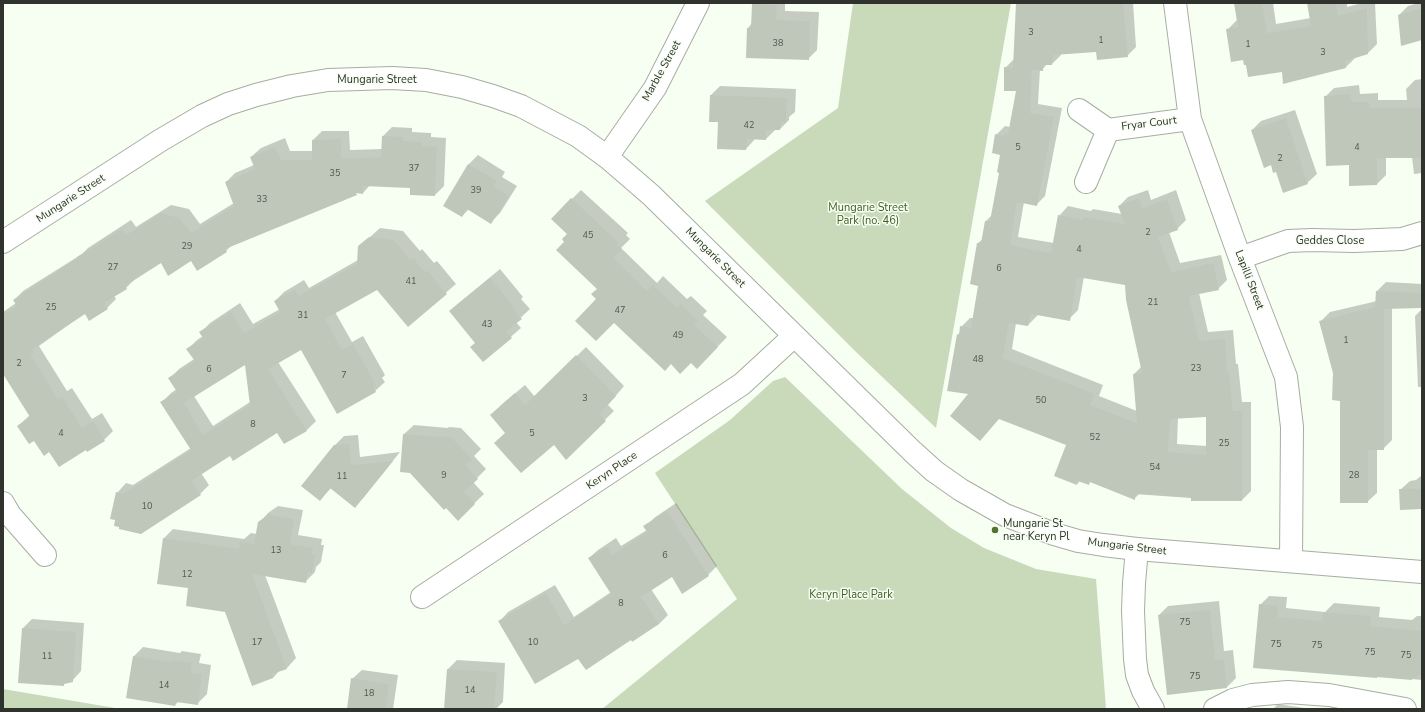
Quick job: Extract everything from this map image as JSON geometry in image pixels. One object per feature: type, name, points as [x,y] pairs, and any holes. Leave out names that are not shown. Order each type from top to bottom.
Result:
[{"type":"street","name":"Marble Street","points":[[607,157],[655,88],[698,3]]},
{"type":"street","name":"Lapilli Street","points":[[1175,3],[1190,119],[1240,258],[1286,377],[1292,427],[1291,562]]},
{"type":"street","name":"Mungarie Street","points":[[3,242],[161,140],[202,116],[228,104],[292,86],[328,80],[392,78],[426,80],[462,87],[521,106],[578,136],[607,157],[651,195],[934,471],[967,494],[1005,515],[1054,534],[1078,541],[1137,549],[1422,572]]},
{"type":"street","name":"Fryar Court","points":[[1079,110],[1108,130],[1190,119]]},
{"type":"street","name":"Fryar Court","points":[[1086,182],[1108,130]]},
{"type":"street","name":"Geddes Close","points":[[1240,258],[1288,241],[1402,239],[1422,233]]},
{"type":"street","name":"Keryn Place","points":[[422,597],[742,384],[794,336]]},
{"type":"street","points":[[3,503],[10,515],[46,555]]},
{"type":"street","points":[[1137,549],[1133,612],[1135,659],[1137,675],[1143,691],[1153,709]]},
{"type":"street","points":[[1215,709],[1233,700],[1247,696],[1263,693],[1288,692],[1314,693],[1335,696],[1405,709]]},
{"type":"green space","name":"Mungarie Street Park (no. 46)","points":[[853,3],[1011,3],[936,428],[856,352],[705,201],[838,108]]},
{"type":"green space","name":"Keryn Place Park","points":[[785,377],[902,489],[951,528],[984,548],[1036,569],[1096,579],[1106,709],[602,709],[737,599],[655,473],[730,420],[773,381]]},
{"type":"green space","points":[[3,689],[121,709],[3,709]]},
{"type":"building","points":[[1016,3],[1123,3],[1128,57],[1097,60],[1096,52],[1053,55],[1052,65],[1043,65],[1043,71],[1032,70],[1030,113],[1054,117],[1037,206],[1017,202],[1010,245],[1051,253],[1058,215],[1083,220],[1083,217],[1125,224],[1118,206],[1139,198],[1142,208],[1167,199],[1178,230],[1158,237],[1171,272],[1213,263],[1219,290],[1189,296],[1199,341],[1225,339],[1227,373],[1229,373],[1233,411],[1242,411],[1242,501],[1191,501],[1191,498],[1135,494],[1135,500],[1090,482],[1089,485],[1078,481],[1077,485],[1054,476],[1066,445],[999,419],[980,441],[950,416],[968,394],[947,391],[957,334],[959,335],[960,326],[971,328],[978,286],[970,284],[977,243],[981,243],[985,221],[990,221],[999,173],[997,172],[1000,155],[992,153],[995,134],[1004,136],[1005,133],[1008,134],[1016,91],[1004,91],[1004,67],[1013,68]],"holes":[[[1077,277],[1125,285],[1126,300],[1142,373],[1133,374],[1137,423],[1090,405],[1095,394],[1003,358],[1009,323],[1028,326],[1031,314],[1070,321]],[[1206,417],[1206,455],[1168,452],[1170,419]]]},
{"type":"building","points":[[1234,3],[1262,3],[1267,33],[1311,26],[1307,3],[1336,3],[1338,16],[1367,8],[1368,54],[1345,61],[1346,68],[1283,84],[1282,72],[1248,77],[1246,65],[1244,65],[1243,60],[1231,62],[1226,29],[1238,27]]},
{"type":"building","points":[[752,4],[777,5],[776,20],[810,21],[809,60],[746,58],[747,28],[751,28]]},
{"type":"building","points":[[1422,8],[1422,40],[1401,46],[1398,15]]},
{"type":"building","points":[[1350,94],[1352,102],[1369,102],[1369,108],[1422,108],[1422,158],[1377,158],[1377,185],[1349,186],[1349,165],[1326,166],[1324,96]]},
{"type":"building","points":[[710,95],[787,98],[786,122],[781,122],[780,130],[766,130],[766,140],[747,139],[746,150],[717,149],[718,122],[709,122]]},
{"type":"building","points":[[1286,118],[1308,184],[1283,193],[1276,172],[1273,173],[1271,165],[1264,168],[1251,130]]},
{"type":"building","points":[[382,136],[403,137],[403,141],[422,142],[422,146],[437,147],[435,196],[410,195],[410,188],[363,186],[363,194],[356,193],[357,195],[225,249],[227,252],[197,271],[191,261],[168,276],[161,263],[125,286],[127,289],[104,303],[108,309],[89,321],[85,314],[32,349],[34,352],[30,354],[58,399],[62,397],[82,428],[93,421],[105,441],[87,452],[86,450],[59,467],[49,452],[44,456],[34,441],[29,444],[17,426],[30,417],[3,374],[3,314],[17,306],[13,300],[122,229],[126,235],[161,213],[179,218],[191,233],[234,206],[225,182],[255,169],[250,157],[275,147],[281,160],[312,160],[312,140],[341,139],[341,159],[381,157]]},
{"type":"building","points":[[468,164],[497,181],[493,186],[509,196],[491,224],[467,209],[462,217],[443,206]]},
{"type":"building","points":[[571,198],[619,243],[617,245],[622,249],[613,258],[647,291],[653,285],[677,308],[681,304],[698,321],[694,325],[718,347],[697,369],[691,363],[680,374],[671,364],[665,371],[614,323],[596,341],[575,321],[596,299],[591,294],[597,289],[556,250],[564,242],[562,239],[567,234],[551,219]]},
{"type":"building","points":[[369,237],[394,240],[410,260],[413,258],[425,272],[427,270],[447,294],[408,327],[377,290],[325,319],[342,350],[353,344],[376,385],[373,387],[376,392],[337,414],[301,350],[268,369],[307,431],[284,444],[277,433],[233,461],[230,456],[191,481],[201,495],[141,534],[119,529],[119,527],[114,526],[115,520],[110,519],[116,492],[123,494],[191,450],[160,402],[177,392],[168,378],[195,361],[186,349],[203,338],[199,332],[231,312],[244,333],[280,312],[274,301],[295,289],[299,296],[357,264],[358,246]],"holes":[[[245,365],[250,405],[203,435],[184,403]]]},
{"type":"building","points":[[490,278],[522,319],[506,331],[512,338],[483,362],[470,347],[475,343],[449,311]]},
{"type":"building","points":[[1376,291],[1422,293],[1422,308],[1384,309],[1384,450],[1368,450],[1368,503],[1340,503],[1340,401],[1332,400],[1333,373],[1319,321],[1375,307]]},
{"type":"building","points":[[576,355],[616,396],[599,414],[606,421],[566,460],[554,445],[521,473],[494,443],[505,433],[490,415],[515,393],[525,405]]},
{"type":"building","points":[[403,434],[451,437],[472,459],[465,465],[478,479],[464,492],[475,504],[458,521],[446,508],[444,510],[410,473],[400,472]]},
{"type":"building","points":[[349,444],[351,465],[393,461],[355,508],[330,488],[320,501],[301,486],[334,445]]},
{"type":"building","points":[[1399,489],[1422,489],[1422,509],[1400,510]]},
{"type":"building","points":[[667,511],[709,576],[682,594],[672,577],[641,597],[659,624],[632,642],[631,640],[586,670],[578,659],[535,684],[498,621],[546,593],[564,625],[611,594],[588,558],[607,547],[612,555],[647,532],[643,526]]},
{"type":"building","points":[[268,515],[294,519],[290,544],[313,548],[312,554],[315,554],[312,573],[308,572],[306,583],[252,574],[287,669],[272,674],[273,678],[252,686],[225,612],[186,606],[188,588],[157,584],[163,538],[239,549],[240,541],[254,544],[258,522]]},
{"type":"building","points":[[1259,604],[1278,606],[1277,617],[1322,621],[1323,612],[1371,616],[1370,626],[1421,631],[1420,644],[1422,644],[1422,675],[1417,675],[1417,679],[1412,678],[1412,680],[1253,668]]},
{"type":"building","points":[[1210,610],[1215,660],[1224,659],[1227,688],[1167,695],[1158,615]]},
{"type":"building","points":[[22,628],[76,632],[73,682],[64,684],[64,686],[18,683]]},
{"type":"building","points":[[133,656],[172,662],[172,660],[192,663],[191,673],[202,674],[198,705],[176,702],[175,706],[126,698]]},
{"type":"building","points":[[447,669],[497,672],[494,709],[444,709]]},
{"type":"building","points":[[351,678],[389,684],[386,709],[347,709]]},
{"type":"place","name":"Mungarie St near Keryn Pl","points":[[995,530]]}]
